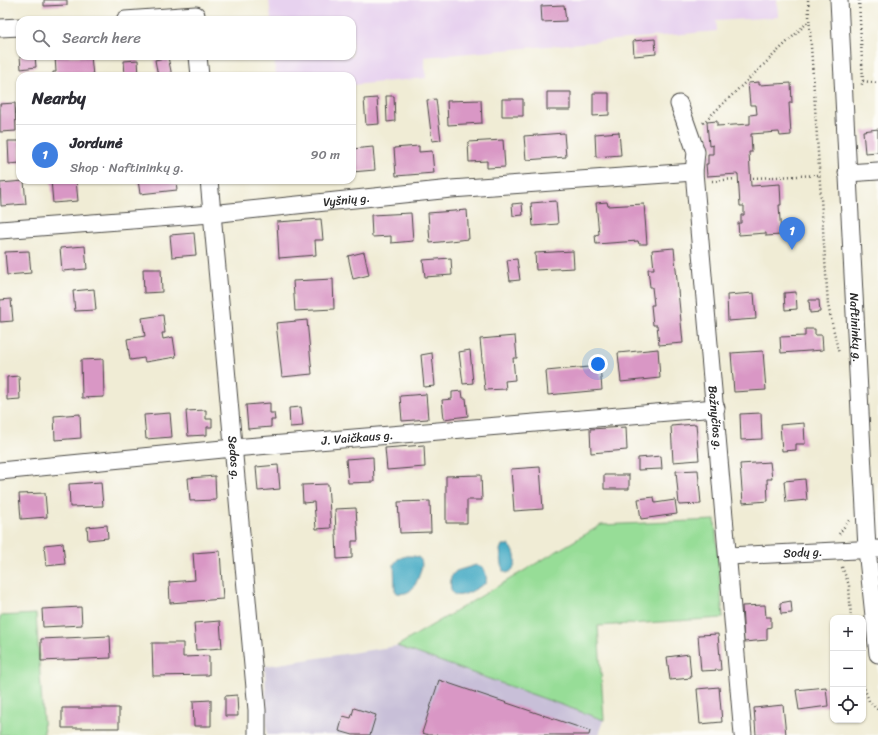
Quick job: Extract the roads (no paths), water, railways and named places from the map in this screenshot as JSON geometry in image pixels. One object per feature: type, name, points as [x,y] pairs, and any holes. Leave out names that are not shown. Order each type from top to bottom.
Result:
[{"type":"street","name":"Naftininkų g.","points":[[839,0],[847,174],[873,549],[878,654]]},
{"type":"street","points":[[160,16],[196,12]]},
{"type":"street","points":[[0,28],[16,27]]},
{"type":"street","points":[[198,60],[200,72]]},
{"type":"street","name":"Bažnyčios g.","points":[[679,104],[689,136],[696,152],[695,177],[743,735]]},
{"type":"street","points":[[847,174],[878,171]]},
{"type":"street","name":"Vyšnių g.","points":[[0,230],[211,214],[451,190],[695,177]]},
{"type":"street","name":"Sedos g.","points":[[209,184],[258,710],[258,735]]},
{"type":"street","name":"J. Vaičkaus g.","points":[[0,471],[233,448],[716,408]]},
{"type":"street","name":"Sodų g.","points":[[728,556],[873,549]]},
{"type":"water","points":[[502,545],[509,545],[512,548],[516,560],[514,568],[507,573],[503,571],[500,550]]},
{"type":"water","points":[[406,556],[420,558],[422,565],[413,588],[406,593],[397,593],[395,590],[394,564],[398,559]]},
{"type":"water","points":[[476,565],[483,567],[486,575],[486,583],[467,594],[453,594],[451,587],[451,576],[456,571]]},
{"type":"place","name":"Jordunė","points":[[792,250]]}]
